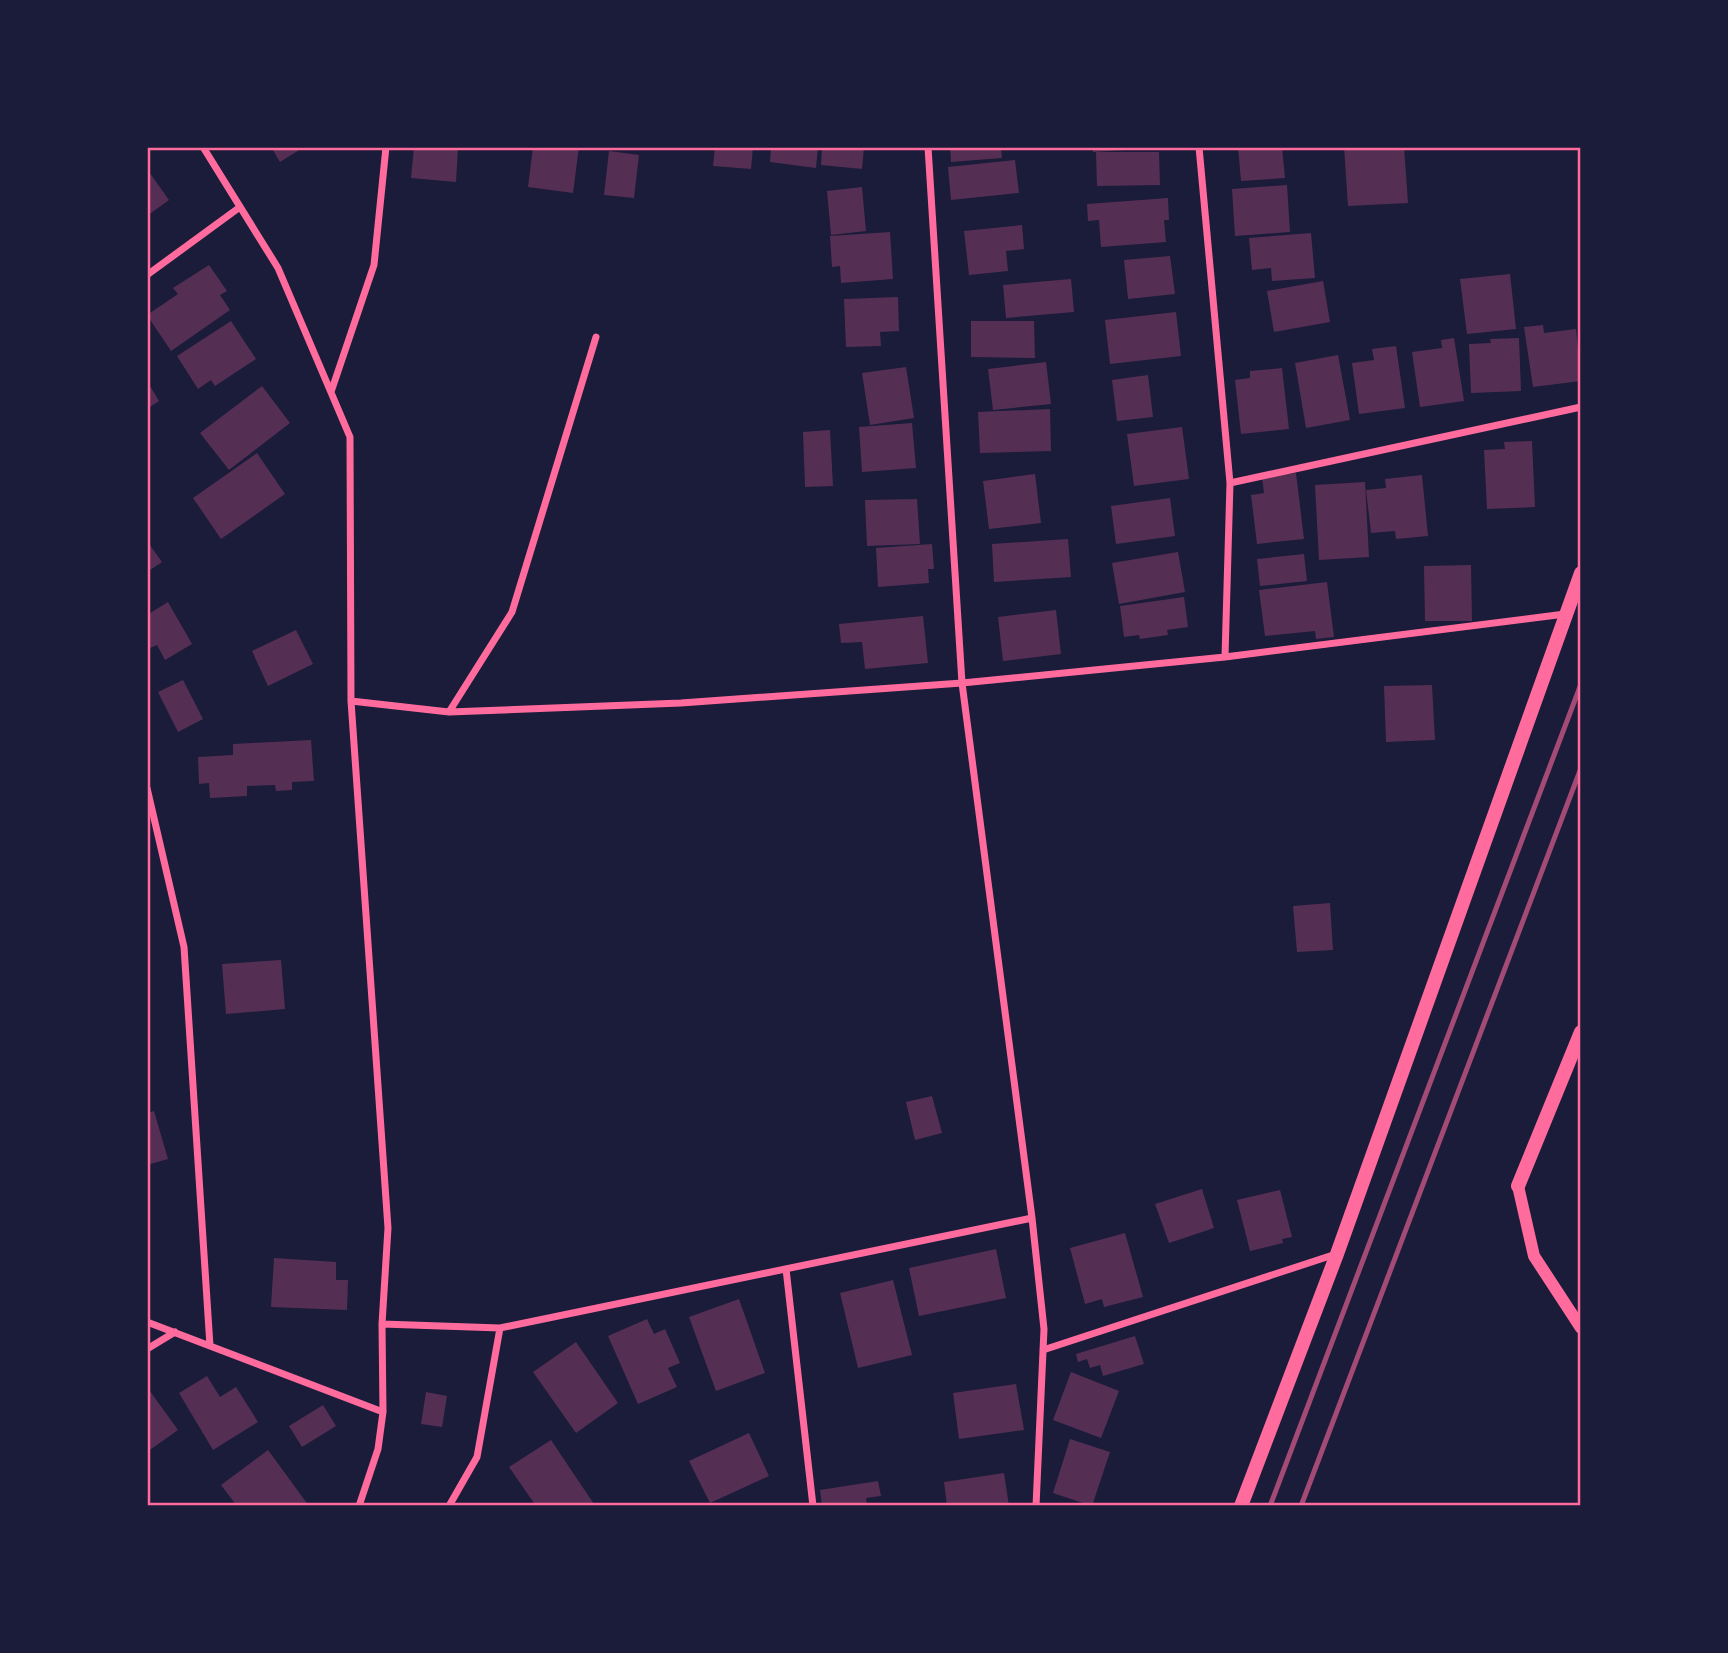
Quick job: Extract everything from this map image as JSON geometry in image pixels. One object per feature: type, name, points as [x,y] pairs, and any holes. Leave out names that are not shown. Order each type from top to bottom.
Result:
[{"type":"main road","points":[[1241,1506],[1337,1254],[1581,573]]},
{"type":"main road","points":[[1518,1186],[1581,1032]]},
{"type":"street","points":[[203,147],[278,268],[350,437],[351,701],[388,1228],[382,1324],[383,1412],[378,1449],[359,1506]]},
{"type":"street","points":[[331,392],[374,265],[386,147]]},
{"type":"street","points":[[928,147],[962,683],[1044,1329],[1036,1506]]},
{"type":"street","points":[[1199,147],[1230,483],[1225,657]]},
{"type":"street","points":[[147,275],[240,207]]},
{"type":"street","points":[[449,712],[512,612],[596,337]]},
{"type":"street","points":[[1230,483],[1581,407]]},
{"type":"street","points":[[351,701],[449,712],[681,704],[962,683],[1225,657],[1565,614]]},
{"type":"street","points":[[147,788],[184,947],[210,1346]]},
{"type":"street","points":[[1518,1186],[1534,1256],[1581,1328]]},
{"type":"street","points":[[382,1324],[500,1328],[1032,1218]]},
{"type":"street","points":[[1043,1350],[1337,1254]]},
{"type":"street","points":[[786,1269],[813,1506]]},
{"type":"street","points":[[147,1322],[383,1412]]},
{"type":"street","points":[[449,1506],[477,1457],[500,1328]]},
{"type":"street","points":[[147,1349],[174,1332]]},
{"type":"building","points":[[271,147],[304,147],[280,162]]},
{"type":"building","points":[[414,147],[458,147],[456,182],[411,178]]},
{"type":"building","points":[[533,147],[579,147],[573,193],[528,187]]},
{"type":"building","points":[[715,147],[753,147],[751,169],[713,166]]},
{"type":"building","points":[[771,147],[818,147],[816,168],[770,162]]},
{"type":"building","points":[[822,147],[864,147],[862,169],[821,165]]},
{"type":"building","points":[[950,147],[1001,147],[1002,158],[951,162]]},
{"type":"building","points":[[1093,147],[1142,147],[1142,149],[1093,152]]},
{"type":"building","points":[[1238,147],[1282,147],[1285,178],[1241,181]]},
{"type":"building","points":[[1344,147],[1404,147],[1408,203],[1348,206]]},
{"type":"building","points":[[609,151],[639,155],[634,198],[604,195]]},
{"type":"building","points":[[1096,152],[1159,152],[1160,185],[1097,186]]},
{"type":"building","points":[[1015,160],[1019,193],[951,200],[948,167]]},
{"type":"building","points":[[147,169],[169,200],[147,216]]},
{"type":"building","points":[[1287,185],[1290,232],[1235,236],[1232,189]]},
{"type":"building","points":[[862,187],[866,231],[831,235],[827,191]]},
{"type":"building","points":[[1168,198],[1169,220],[1164,220],[1166,242],[1101,247],[1099,220],[1088,221],[1087,204]]},
{"type":"building","points":[[1022,225],[1024,249],[1006,251],[1008,271],[969,275],[964,231]]},
{"type":"building","points":[[890,232],[893,279],[841,283],[840,266],[832,267],[830,236]]},
{"type":"building","points":[[1311,233],[1315,278],[1272,281],[1271,268],[1252,270],[1249,238]]},
{"type":"building","points":[[1170,256],[1175,294],[1128,299],[1124,260]]},
{"type":"building","points":[[209,265],[227,291],[220,295],[230,310],[171,351],[147,315],[178,294],[173,288]]},
{"type":"building","points":[[1510,274],[1516,329],[1467,334],[1460,279]]},
{"type":"building","points":[[1071,279],[1074,312],[1006,318],[1003,285]]},
{"type":"building","points":[[1323,281],[1330,322],[1274,332],[1267,291]]},
{"type":"building","points":[[898,297],[899,331],[880,332],[881,346],[846,347],[844,299]]},
{"type":"building","points":[[1176,312],[1181,356],[1110,364],[1105,320]]},
{"type":"building","points":[[231,321],[256,359],[215,386],[211,380],[198,389],[177,356]]},
{"type":"building","points":[[971,321],[1034,321],[1035,358],[971,357]]},
{"type":"building","points":[[1543,325],[1544,333],[1576,329],[1581,381],[1533,387],[1524,327]]},
{"type":"building","points":[[1454,338],[1464,401],[1420,407],[1412,352],[1442,348],[1441,340]]},
{"type":"building","points":[[1519,338],[1521,391],[1471,393],[1469,344],[1491,343],[1490,339]]},
{"type":"building","points":[[1396,346],[1405,408],[1359,414],[1352,363],[1374,360],[1372,349]]},
{"type":"building","points":[[1338,355],[1350,420],[1306,428],[1295,363]]},
{"type":"building","points":[[1046,362],[1051,404],[993,410],[988,369]]},
{"type":"building","points":[[906,367],[914,418],[870,425],[862,373]]},
{"type":"building","points":[[1282,368],[1289,429],[1241,434],[1235,380],[1250,378],[1250,371]]},
{"type":"building","points":[[1148,375],[1153,417],[1117,421],[1112,380]]},
{"type":"building","points":[[147,381],[159,401],[147,409]]},
{"type":"building","points":[[262,386],[290,423],[229,470],[200,433]]},
{"type":"building","points":[[1050,409],[1051,451],[980,453],[978,412]]},
{"type":"building","points":[[912,423],[916,468],[862,472],[859,427]]},
{"type":"building","points":[[1182,427],[1189,479],[1134,486],[1127,434]]},
{"type":"building","points":[[830,430],[833,486],[805,487],[803,432]]},
{"type":"building","points":[[1532,441],[1535,507],[1487,509],[1484,450],[1505,449],[1504,442]]},
{"type":"building","points":[[257,453],[285,494],[221,539],[193,498]]},
{"type":"building","points":[[1296,473],[1304,539],[1257,544],[1251,495],[1264,493],[1262,477]]},
{"type":"building","points":[[1035,474],[1041,523],[989,529],[983,481]]},
{"type":"building","points":[[1422,475],[1428,536],[1396,539],[1395,531],[1371,533],[1366,490],[1386,488],[1385,479]]},
{"type":"building","points":[[1365,482],[1369,557],[1319,560],[1315,485]]},
{"type":"building","points":[[1170,498],[1175,536],[1116,544],[1111,506]]},
{"type":"building","points":[[917,499],[920,544],[867,546],[865,500]]},
{"type":"building","points":[[1068,539],[1071,577],[994,582],[992,544]]},
{"type":"building","points":[[147,541],[162,562],[147,572]]},
{"type":"building","points":[[932,544],[934,569],[928,569],[929,583],[878,587],[876,548]]},
{"type":"building","points":[[1178,552],[1185,592],[1119,604],[1112,563]]},
{"type":"building","points":[[1304,554],[1307,581],[1260,586],[1257,559]]},
{"type":"building","points":[[1471,565],[1472,621],[1425,621],[1424,566]]},
{"type":"building","points":[[1327,582],[1334,637],[1316,639],[1315,631],[1265,636],[1259,590]]},
{"type":"building","points":[[1184,597],[1188,627],[1167,630],[1168,635],[1140,639],[1139,635],[1124,637],[1120,606]]},
{"type":"building","points":[[168,602],[192,644],[165,660],[157,645],[150,648],[147,643],[147,615]]},
{"type":"building","points":[[1056,610],[1061,654],[1003,661],[998,617]]},
{"type":"building","points":[[923,616],[928,663],[865,669],[862,642],[841,643],[839,624]]},
{"type":"building","points":[[296,630],[313,664],[268,686],[252,651]]},
{"type":"building","points":[[183,680],[203,719],[178,732],[158,692]]},
{"type":"building","points":[[1432,685],[1435,740],[1386,742],[1384,686]]},
{"type":"building","points":[[311,740],[314,781],[292,782],[292,790],[276,791],[275,785],[247,786],[247,796],[210,798],[209,783],[199,784],[198,757],[233,755],[233,744]]},
{"type":"building","points":[[1330,903],[1333,950],[1297,952],[1293,906]]},
{"type":"building","points":[[281,960],[285,1009],[226,1014],[222,964]]},
{"type":"building","points":[[932,1096],[942,1133],[915,1140],[906,1102]]},
{"type":"building","points":[[154,1111],[168,1159],[147,1165],[147,1113]]},
{"type":"building","points":[[1202,1189],[1214,1228],[1169,1243],[1155,1204]]},
{"type":"building","points":[[1280,1190],[1292,1237],[1282,1239],[1283,1243],[1250,1251],[1237,1200]]},
{"type":"building","points":[[1125,1233],[1143,1297],[1104,1307],[1102,1299],[1085,1304],[1070,1248]]},
{"type":"building","points":[[996,1249],[1006,1298],[919,1316],[909,1268]]},
{"type":"building","points":[[274,1258],[336,1262],[336,1280],[348,1280],[347,1310],[271,1307]]},
{"type":"building","points":[[893,1280],[912,1355],[858,1368],[840,1293]]},
{"type":"building","points":[[739,1299],[765,1373],[716,1391],[689,1317]]},
{"type":"building","points":[[647,1319],[654,1334],[665,1329],[680,1363],[668,1368],[677,1387],[638,1404],[608,1336]]},
{"type":"building","points":[[1135,1336],[1144,1364],[1103,1376],[1100,1365],[1090,1368],[1087,1359],[1078,1362],[1076,1354]]},
{"type":"building","points":[[576,1342],[618,1403],[576,1433],[533,1372]]},
{"type":"building","points":[[1071,1372],[1119,1391],[1101,1438],[1053,1420]]},
{"type":"building","points":[[207,1376],[220,1397],[236,1387],[258,1422],[213,1450],[179,1393]]},
{"type":"building","points":[[1016,1384],[1024,1430],[959,1439],[953,1393]]},
{"type":"building","points":[[147,1387],[178,1430],[147,1452]]},
{"type":"building","points":[[426,1392],[447,1396],[442,1427],[421,1424]]},
{"type":"building","points":[[323,1405],[336,1426],[302,1447],[289,1426]]},
{"type":"building","points":[[749,1433],[769,1476],[710,1503],[689,1461]]},
{"type":"building","points":[[1070,1439],[1110,1452],[1092,1506],[1053,1493]]},
{"type":"building","points":[[551,1440],[594,1504],[591,1506],[536,1506],[509,1467]]},
{"type":"building","points":[[268,1450],[309,1506],[237,1506],[221,1485]]},
{"type":"building","points":[[1004,1473],[1009,1506],[947,1506],[944,1482]]},
{"type":"building","points":[[878,1481],[881,1496],[866,1498],[867,1505],[822,1506],[820,1490]]},
{"type":"railway","points":[[1270,1506],[1581,684]]},
{"type":"railway","points":[[1301,1506],[1581,768]]}]
